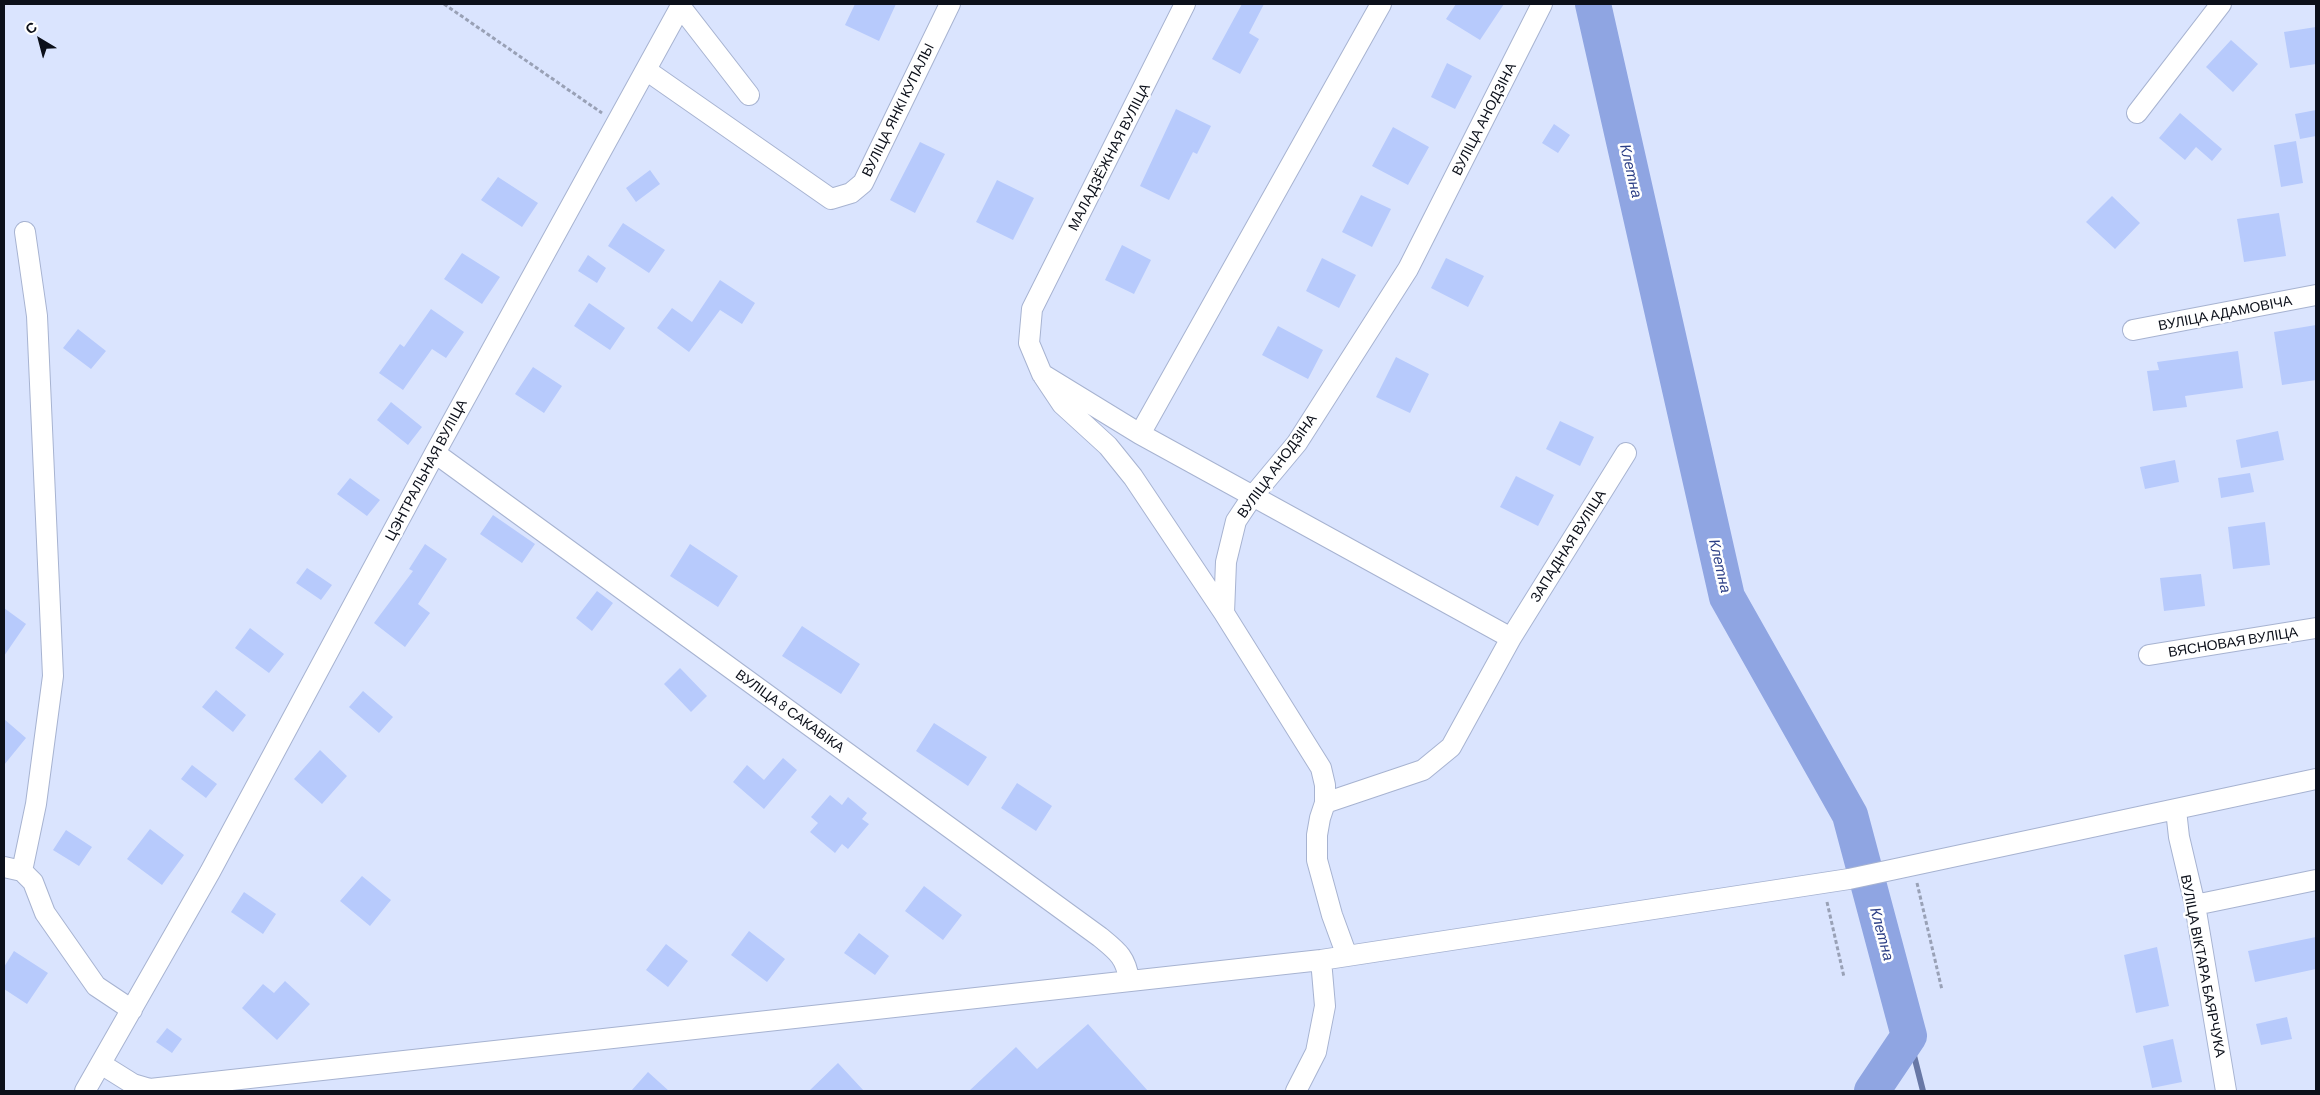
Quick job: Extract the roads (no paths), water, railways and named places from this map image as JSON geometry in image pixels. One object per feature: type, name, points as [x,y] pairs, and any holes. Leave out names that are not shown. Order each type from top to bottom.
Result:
[{"type":"street","name":"ВУЛІЦА ЯНКІ КУПАЛЫ","points":[[646,70],[831,199],[851,193],[863,183],[950,4]]},
{"type":"street","name":"МАЛАДЗЁЖНАЯ ВУЛІЦА","points":[[1042,374],[1029,343],[1032,309],[1185,4]]},
{"type":"street","points":[[1140,434],[1380,4]]},
{"type":"street","name":"ВУЛІЦА АНОДЗІНА","points":[[1224,613],[1226,562],[1236,521],[1252,497],[1297,443],[1408,270],[1542,4]]},
{"type":"street","points":[[2137,113],[2221,4]]},
{"type":"street","points":[[681,5],[749,95]]},
{"type":"street","name":"ЦЭНТРАЛЬНАЯ ВУЛІЦА","points":[[85,1091],[210,872],[435,453],[681,5]]},
{"type":"street","points":[[25,232],[37,316],[53,676],[36,804],[13,869],[33,882],[46,913],[96,986],[132,1010]]},
{"type":"street","name":"ВУЛІЦА АДАМОВІЧА","points":[[2133,330],[2316,296]]},
{"type":"street","points":[[1042,374],[1140,434],[1511,638]]},
{"type":"street","points":[[1042,374],[1062,404],[1108,446],[1133,476],[1224,613],[1321,768],[1326,784],[1325,803],[1317,835],[1317,860],[1326,895],[1347,956]]},
{"type":"street","name":"ВУЛІЦА 8 САКАВІКА","points":[[435,453],[1100,937],[1119,953],[1127,965],[1129,980]]},
{"type":"street","name":"ЗАПАДНАЯ ВУЛІЦА","points":[[1325,803],[1424,770],[1451,747],[1511,638],[1626,453]]},
{"type":"street","name":"ВЯСНОВАЯ ВУЛІЦА","points":[[2149,655],[2316,628]]},
{"type":"street","points":[[100,1064],[133,1084],[150,1089],[1321,960],[1849,879],[2316,779]]},
{"type":"street","name":"ВУЛІЦА ВІКТАРА БАЯРЧУКА","points":[[2176,810],[2182,855],[2195,905],[2226,1091]]},
{"type":"street","points":[[2195,905],[2316,880]]},
{"type":"street","points":[[1296,1091],[1316,1052],[1325,1006],[1321,960]]},
{"type":"waterway","name":"Клетна","points":[[1593,4],[1727,597],[1850,815],[1909,1036],[1872,1091]]},
{"type":"waterway","points":[[1909,1036],[1923,1091]]}]
